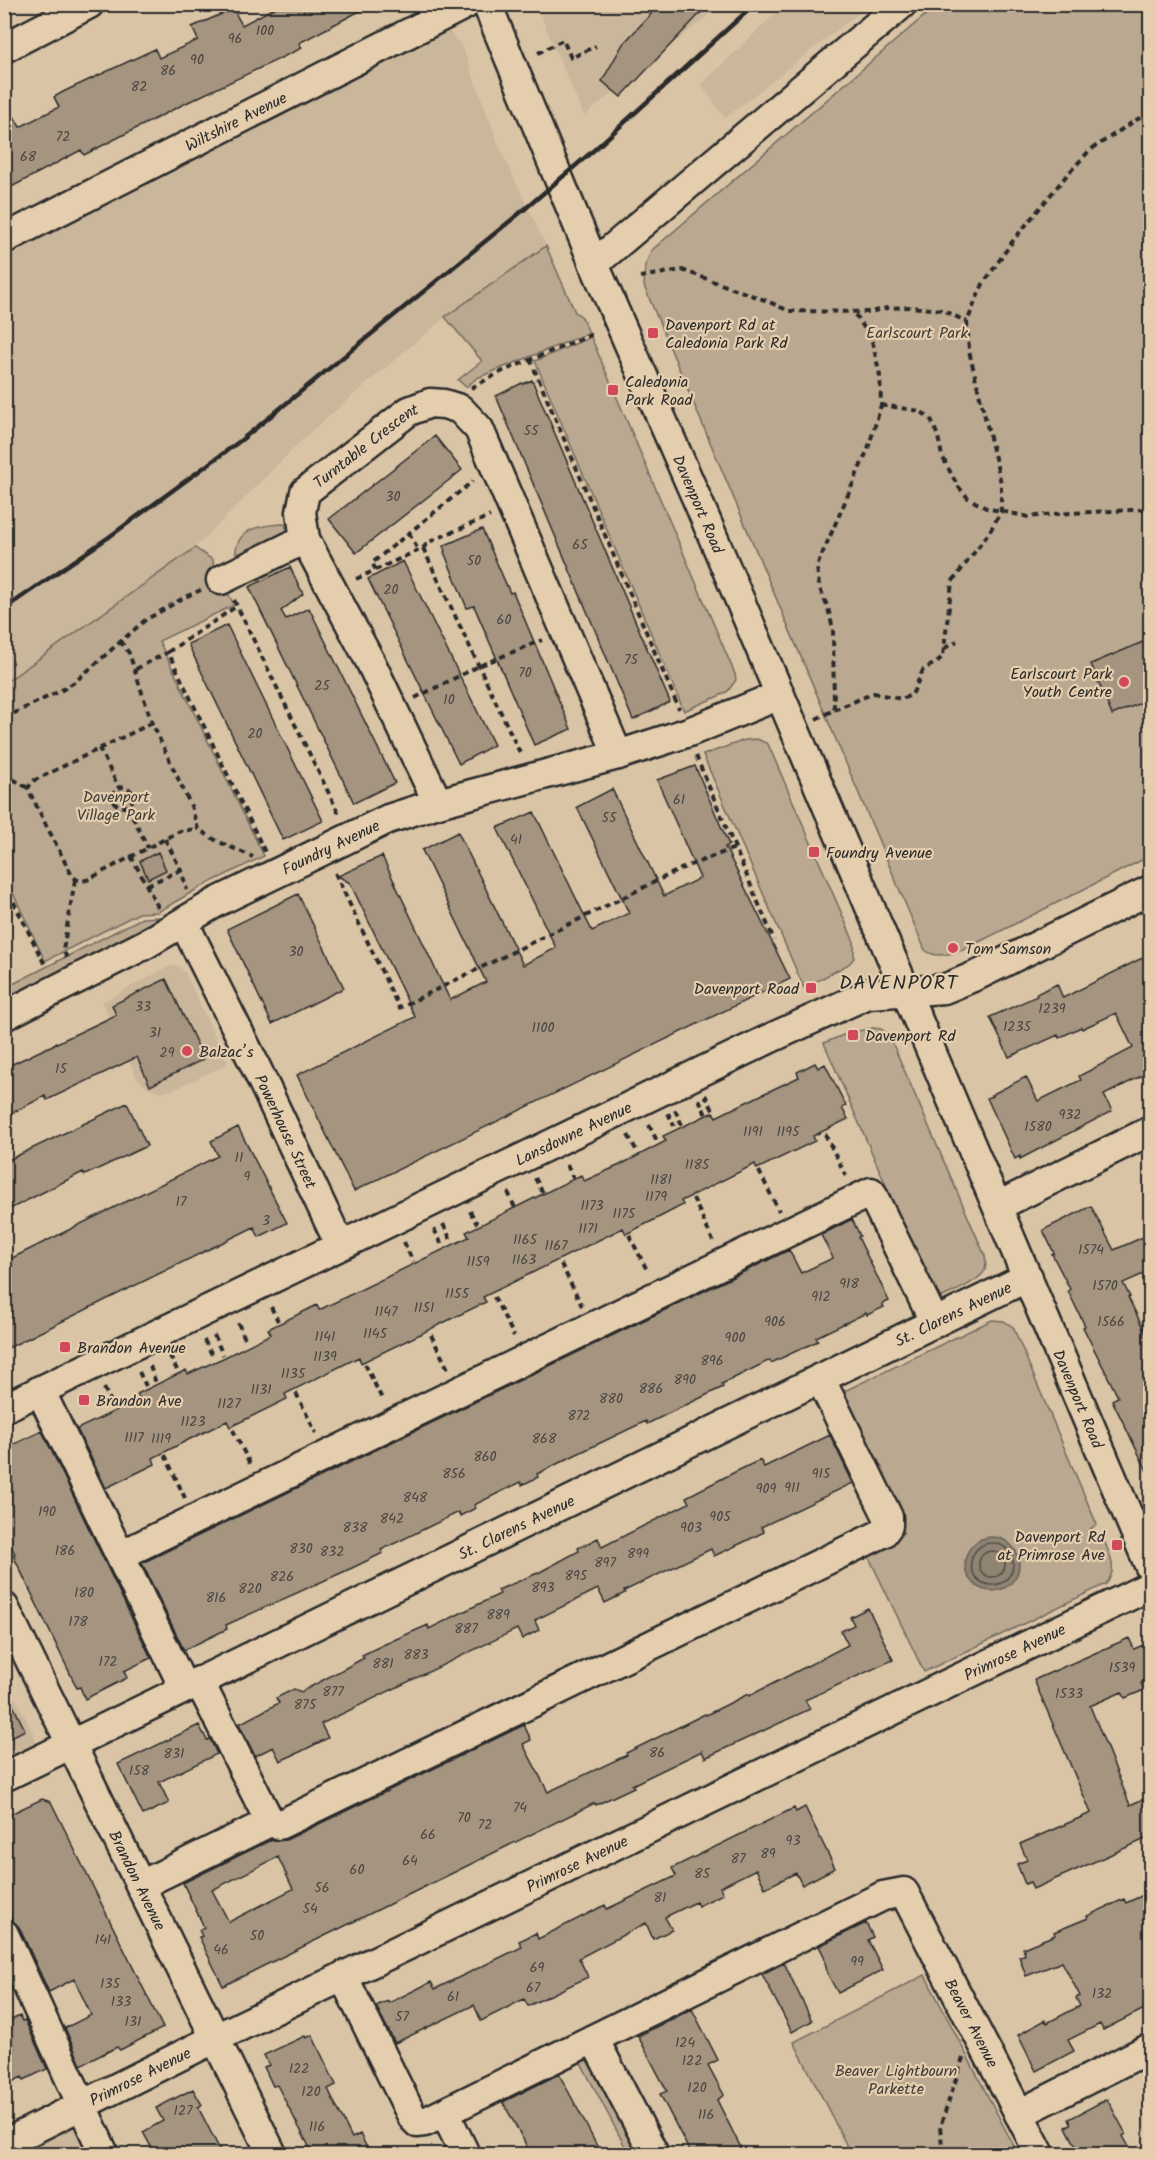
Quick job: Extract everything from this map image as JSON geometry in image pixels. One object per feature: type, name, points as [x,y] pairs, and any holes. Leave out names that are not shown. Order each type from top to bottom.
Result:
[{"type":"street","points":[[4,48],[89,4]]},
{"type":"street","name":"Wiltshire Avenue","points":[[4,239],[466,4]]},
{"type":"street","name":"Davenport Road","points":[[487,4],[594,264],[907,992],[1150,1567]]},
{"type":"street","points":[[594,264],[902,4]]},
{"type":"street","name":"Turntable Crescent","points":[[438,803],[370,661],[305,539],[301,512],[305,492],[409,411],[430,403],[460,408],[479,429],[618,755]]},
{"type":"street","points":[[225,585],[305,539]]},
{"type":"street","name":"Foundry Avenue","points":[[4,1016],[78,979],[178,911],[199,912],[266,868],[388,819],[438,803],[618,755],[689,732],[780,695]]},
{"type":"street","name":"Lansdowne Avenue","points":[[4,1408],[763,1042],[868,994],[944,989],[980,974],[1150,890]]},
{"type":"street","name":"Powerhouse Street","points":[[178,911],[340,1245]]},
{"type":"street","points":[[998,1206],[1150,1131]]},
{"type":"street","points":[[121,1555],[871,1192],[935,1323]]},
{"type":"street","name":"St. Clarens Avenue","points":[[4,1777],[1028,1277]]},
{"type":"street","points":[[40,1390],[121,1555],[270,1822],[279,1825],[883,1533],[888,1526],[888,1517],[820,1378]]},
{"type":"street","name":"Primrose Avenue","points":[[4,2144],[216,2038],[1150,1586]]},
{"type":"street","name":"Brandon Avenue","points":[[4,1607],[272,2154]]},
{"type":"street","points":[[141,1885],[270,1822]]},
{"type":"street","name":"Beaver Avenue","points":[[594,2039],[883,1896],[904,1892],[1040,2154]]},
{"type":"street","points":[[7,1946],[105,2154]]},
{"type":"street","points":[[343,1977],[413,2118],[418,2123],[445,2113],[594,2039],[654,2154]]},
{"type":"street","points":[[1019,2114],[1150,2048]]},
{"type":"street","points":[[445,2113],[465,2154]]},
{"type":"path","points":[[538,53],[563,40],[571,58],[596,46]]},
{"type":"path","points":[[794,729],[874,693],[901,699],[912,695],[923,670],[943,656],[952,582],[989,533],[1001,511],[1001,483],[969,351],[967,322],[983,284],[1012,242],[1066,176],[1090,150],[1150,111]]},
{"type":"path","points":[[640,277],[682,270],[789,311],[870,312],[887,308],[932,309],[944,310],[967,322]]},
{"type":"path","points":[[834,710],[833,629],[828,608],[819,587],[817,566],[868,449],[881,405],[880,375],[873,344],[859,319],[852,312]]},
{"type":"path","points":[[477,382],[593,334]]},
{"type":"path","points":[[530,359],[681,714]]},
{"type":"path","points":[[881,405],[920,411],[927,416],[932,421],[942,456],[957,485],[968,498],[986,508],[1029,517],[1150,509]]},
{"type":"path","points":[[376,570],[372,563],[476,479]]},
{"type":"path","points":[[356,579],[420,549],[429,542],[495,514]]},
{"type":"path","points":[[409,533],[420,549],[516,744]]},
{"type":"path","points":[[4,718],[76,681],[144,621],[164,609],[225,585],[343,822]]},
{"type":"path","points":[[135,670],[168,652],[237,606]]},
{"type":"path","points":[[414,699],[479,666],[548,638]]},
{"type":"path","points":[[945,649],[957,641]]},
{"type":"path","points":[[120,642],[129,653],[152,723],[191,806],[198,829]]},
{"type":"path","points":[[168,652],[266,868]]},
{"type":"path","points":[[28,788],[33,781],[152,723]]},
{"type":"path","points":[[99,748],[119,788]]},
{"type":"path","points":[[696,755],[774,940]]},
{"type":"path","points":[[6,777],[28,788],[75,880],[63,950],[78,979]]},
{"type":"path","points":[[119,788],[126,788],[132,792],[134,798],[128,807],[121,808],[114,802],[113,795],[119,788]]},
{"type":"path","points":[[128,807],[148,848]]},
{"type":"path","points":[[75,880],[87,880],[180,831],[198,829],[217,841],[253,857],[266,868]]},
{"type":"path","points":[[165,839],[181,870],[178,911]]},
{"type":"path","points":[[336,873],[399,1008],[685,867],[735,849]]},
{"type":"path","points":[[131,856],[147,885],[178,911]]},
{"type":"path","points":[[147,885],[181,870]]},
{"type":"path","points":[[4,883],[45,965]]},
{"type":"path","points":[[705,1095],[713,1110]]},
{"type":"path","points":[[699,1099],[706,1115]]},
{"type":"path","points":[[675,1110],[682,1125]]},
{"type":"path","points":[[668,1113],[674,1126]]},
{"type":"path","points":[[648,1123],[658,1143]]},
{"type":"path","points":[[627,1133],[638,1153]]},
{"type":"path","points":[[825,1134],[858,1198]]},
{"type":"path","points":[[566,1162],[573,1178]]},
{"type":"path","points":[[759,1171],[789,1232]]},
{"type":"path","points":[[535,1178],[543,1193]]},
{"type":"path","points":[[507,1191],[515,1208]]},
{"type":"path","points":[[693,1198],[724,1263]]},
{"type":"path","points":[[469,1209],[477,1224]]},
{"type":"path","points":[[442,1223],[452,1242]]},
{"type":"path","points":[[434,1228],[443,1247]]},
{"type":"path","points":[[629,1235],[660,1294]]},
{"type":"path","points":[[404,1242],[413,1262]]},
{"type":"path","points":[[561,1264],[592,1327]]},
{"type":"path","points":[[494,1297],[526,1359]]},
{"type":"path","points":[[270,1307],[278,1321]]},
{"type":"path","points":[[238,1323],[246,1341]]},
{"type":"path","points":[[214,1335],[223,1355]]},
{"type":"path","points":[[431,1335],[459,1391]]},
{"type":"path","points":[[204,1340],[214,1358]]},
{"type":"path","points":[[170,1356],[177,1370]]},
{"type":"path","points":[[365,1364],[394,1423]]},
{"type":"path","points":[[150,1366],[156,1383]]},
{"type":"path","points":[[139,1372],[146,1386]]},
{"type":"path","points":[[104,1388],[113,1406]]},
{"type":"path","points":[[296,1393],[326,1455]]},
{"type":"path","points":[[233,1430],[261,1487]]},
{"type":"path","points":[[165,1455],[195,1519]]},
{"type":"path","points":[[943,2154],[940,2127],[966,2049]]},
{"type":"shaded area","points":[[785,4],[869,5],[725,118],[701,85]]},
{"type":"shaded area","points":[[536,5],[721,5],[584,116]]},
{"type":"shaded area","points":[[441,32],[449,32],[461,44],[500,148],[546,246],[445,317],[308,434],[195,548],[5,683],[5,252]]},
{"type":"shaded area","points":[[176,965],[186,974],[228,1064],[171,1091],[162,1092],[146,1087],[137,1078],[102,1002]]},
{"type":"shaded area","points":[[4,1675],[36,1743],[5,1759]]},
{"type":"shaded area","points":[[97,2113],[117,2154],[12,2154]]},
{"type":"green space","name":"Earlscourt Park","points":[[937,5],[1150,5],[1150,856],[963,950],[938,955],[925,950],[644,286],[645,266],[651,251]]},
{"type":"green space","points":[[546,246],[575,312],[582,317],[589,333],[477,378],[466,387],[458,380],[482,361],[445,317]]},
{"type":"green space","points":[[591,337],[735,674],[736,680],[728,691],[684,711],[535,361]]},
{"type":"green space","points":[[285,524],[288,533],[236,562],[238,542],[243,535],[257,527]]},
{"type":"green space","name":"Davenport Village Park","points":[[195,548],[213,560],[214,571],[217,572],[234,605],[159,641],[264,856],[199,888],[158,912],[139,913],[45,961],[5,876],[5,683]]},
{"type":"green space","points":[[757,739],[768,744],[854,942],[854,958],[849,964],[804,988],[703,755],[745,740]]},
{"type":"green space","points":[[161,917],[90,958],[5,999],[5,988],[142,918]]},
{"type":"green space","points":[[873,1028],[881,1029],[889,1035],[985,1256],[985,1270],[977,1279],[936,1300],[824,1043],[848,1033]]},
{"type":"green space","points":[[992,1320],[1004,1321],[1013,1327],[1097,1525],[1091,1528],[1096,1539],[1102,1536],[1111,1561],[1112,1573],[1106,1584],[924,1672],[866,1551],[903,1533],[838,1394]]},
{"type":"green space","name":"Beaver Lightbourn Parkette","points":[[925,1975],[1018,2154],[851,2154],[794,2042]]},
{"type":"green space","points":[[587,2055],[639,2154],[629,2154],[579,2059]]},
{"type":"water","points":[[992,1537],[1002,1539],[1011,1545],[1017,1554],[1019,1564],[1017,1574],[1011,1583],[1002,1589],[992,1591],[982,1589],[973,1583],[967,1574],[965,1564],[967,1554],[973,1545],[982,1539]]},
{"type":"building","points":[[282,4],[373,4],[299,43],[302,48],[84,155],[81,150],[4,191],[4,98],[20,127],[59,107],[54,97],[65,91],[155,49],[159,58],[198,40],[192,27],[233,9],[242,25]]},
{"type":"building","points":[[643,4],[709,4],[621,97],[602,81],[623,44],[651,14]]},
{"type":"building","points":[[532,380],[670,702],[633,720],[496,396]]},
{"type":"building","points":[[435,436],[462,470],[356,553],[329,519]]},
{"type":"building","points":[[482,529],[510,593],[513,592],[571,729],[534,745],[474,606],[467,608],[444,552],[443,546]]},
{"type":"building","points":[[403,561],[494,745],[459,764],[368,579]]},
{"type":"building","points":[[290,567],[303,594],[281,611],[286,619],[309,608],[395,783],[354,803],[249,587]]},
{"type":"building","points":[[227,625],[323,821],[283,840],[188,644]]},
{"type":"building","name":"Earlscourt Park Youth Centre","points":[[1150,639],[1150,699],[1112,715],[1091,664]]},
{"type":"building","points":[[695,766],[729,845],[725,847],[790,979],[354,1191],[297,1075],[415,1017],[350,883],[338,876],[382,856],[450,1000],[486,982],[422,850],[458,832],[523,965],[556,948],[497,828],[534,812],[592,931],[629,913],[577,807],[612,789],[664,896],[700,878],[657,780]]},
{"type":"building","points":[[158,852],[166,870],[148,879],[140,861]]},
{"type":"building","points":[[298,894],[344,988],[272,1024],[227,929]]},
{"type":"building","points":[[1150,954],[1150,1086],[1145,1074],[1104,1095],[1112,1111],[1020,1159],[1020,1156],[1015,1159],[987,1098],[1026,1077],[1038,1101],[1081,1080],[1079,1076],[1133,1048],[1116,1013],[1082,1029],[1081,1027],[1059,1038],[1058,1035],[1009,1057],[990,1017],[1037,996],[1036,994],[1057,984],[1063,998]]},
{"type":"building","points":[[166,979],[204,1059],[150,1086],[137,1057],[47,1100],[45,1096],[4,1117],[4,1068],[116,1015],[112,1005]]},
{"type":"building","points":[[815,1063],[818,1068],[825,1064],[846,1106],[842,1108],[848,1119],[813,1136],[815,1141],[757,1169],[755,1164],[681,1201],[683,1205],[626,1234],[623,1228],[483,1297],[486,1302],[361,1363],[359,1357],[285,1394],[287,1399],[230,1427],[227,1421],[188,1440],[153,1458],[155,1464],[106,1488],[77,1429],[140,1399],[137,1394],[186,1370],[188,1374],[271,1334],[268,1329],[317,1305],[319,1310],[469,1237],[466,1232],[581,1175],[584,1181],[620,1165],[666,1141],[663,1136],[713,1112],[716,1117],[799,1077],[797,1072]]},
{"type":"building","points":[[127,1103],[147,1146],[85,1175],[83,1172],[4,1212],[4,1162]]},
{"type":"building","points":[[238,1127],[287,1223],[259,1237],[254,1227],[4,1350],[4,1262],[218,1156],[211,1141]]},
{"type":"building","points":[[1091,1206],[1114,1250],[1150,1234],[1150,1271],[1123,1283],[1150,1342],[1150,1477],[1112,1400],[1118,1397],[1083,1327],[1085,1326],[1068,1291],[1070,1289],[1052,1254],[1054,1253],[1043,1230]]},
{"type":"building","points":[[852,1219],[860,1236],[858,1237],[889,1301],[882,1304],[884,1307],[816,1337],[818,1341],[771,1363],[770,1360],[722,1384],[723,1387],[647,1424],[646,1421],[575,1455],[537,1474],[538,1477],[522,1485],[521,1482],[474,1505],[476,1508],[460,1516],[459,1512],[381,1550],[383,1553],[226,1625],[227,1629],[184,1650],[142,1563],[789,1250],[801,1273],[833,1258],[821,1235]]},
{"type":"building","points":[[42,1431],[151,1658],[124,1671],[127,1678],[85,1699],[80,1687],[77,1688],[4,1533],[4,1449]]},
{"type":"building","points":[[830,1435],[853,1483],[761,1527],[764,1532],[744,1542],[714,1556],[711,1549],[624,1591],[625,1593],[605,1603],[598,1589],[537,1619],[535,1621],[539,1630],[522,1639],[517,1629],[321,1724],[328,1738],[302,1751],[280,1761],[273,1747],[255,1756],[239,1724],[279,1703],[276,1698],[294,1689],[301,1692],[364,1658],[362,1655],[428,1625],[429,1629],[500,1594],[498,1590],[540,1572],[598,1538],[602,1547],[689,1503],[686,1497],[760,1460],[764,1467]]},
{"type":"building","points":[[868,1608],[893,1660],[805,1700],[810,1709],[705,1758],[702,1751],[632,1785],[634,1787],[596,1805],[595,1803],[223,1986],[199,1937],[202,1936],[199,1930],[204,1927],[183,1883],[271,1840],[286,1840],[524,1725],[531,1740],[523,1744],[548,1792],[627,1755],[626,1753],[705,1714],[748,1694],[749,1696],[848,1645],[841,1631],[854,1625],[850,1617]],"holes":[[[278,1857],[293,1889],[229,1922],[212,1890]]]},
{"type":"building","points":[[1129,1638],[1134,1649],[1143,1645],[1150,1664],[1150,1668],[1144,1671],[1148,1680],[1141,1683],[1144,1690],[1125,1698],[1122,1692],[1090,1706],[1130,1805],[1150,1796],[1150,1837],[1033,1889],[1030,1882],[1025,1884],[1017,1864],[1027,1860],[1020,1844],[1091,1813],[1034,1680]]},
{"type":"building","points":[[4,1687],[25,1730],[4,1741]]},
{"type":"building","points":[[199,1725],[207,1740],[210,1739],[217,1754],[159,1782],[169,1803],[143,1815],[118,1764]]},
{"type":"building","points":[[42,1799],[51,1802],[163,2028],[120,2050],[117,2047],[81,2065],[65,2028],[91,2015],[74,1979],[49,1992],[19,1927],[12,1920],[4,1905],[4,1817]]},
{"type":"building","points":[[805,1807],[835,1868],[802,1885],[796,1873],[765,1888],[756,1869],[720,1887],[723,1894],[698,1906],[696,1902],[665,1917],[672,1930],[653,1939],[646,1923],[579,1958],[588,1977],[528,2006],[524,1999],[481,2021],[474,2005],[395,2043],[376,2006],[388,2001],[389,2003],[431,1982],[435,1989],[522,1947],[519,1941],[536,1933],[538,1939],[605,1905],[607,1909],[676,1876],[672,1868],[794,1808],[796,1812]]},
{"type":"building","points":[[1150,1892],[1150,2006],[1103,2030],[1100,2024],[1068,2040],[1074,2051],[1036,2071],[1018,2035],[1045,2020],[1047,2023],[1080,2006],[1076,1998],[1080,1996],[1062,1962],[1026,1976],[1019,1956],[1025,1955],[1023,1948],[1055,1935],[1054,1932],[1088,1918],[1087,1916],[1124,1899],[1126,1903]]},
{"type":"building","points":[[866,1923],[873,1937],[868,1940],[883,1970],[838,1993],[827,1973],[824,1956],[819,1946]]},
{"type":"building","points":[[784,1963],[812,2021],[792,2032],[762,1974]]},
{"type":"building","points":[[692,2009],[718,2060],[708,2065],[724,2095],[717,2100],[744,2154],[699,2154],[698,2151],[691,2154],[660,2094],[667,2091],[638,2036]]},
{"type":"building","points":[[20,2016],[22,2021],[25,2020],[47,2069],[4,2086],[4,2051],[11,2048],[4,2035],[4,2023]]},
{"type":"building","points":[[312,2035],[336,2085],[328,2089],[352,2138],[360,2134],[370,2154],[313,2154],[277,2085],[273,2086],[264,2067],[269,2065],[264,2055]]},
{"type":"building","points":[[559,2074],[601,2154],[531,2154],[503,2102]]},
{"type":"building","points":[[193,2089],[202,2105],[198,2107],[222,2154],[155,2154],[143,2132],[163,2121],[156,2108]]},
{"type":"building","points":[[1107,2099],[1126,2134],[1123,2136],[1133,2154],[1080,2154],[1066,2127],[1071,2124],[1069,2119]]},
{"type":"railway","points":[[4,609],[109,537],[240,441],[526,208],[594,150],[755,4]]},
{"type":"place","name":"Davenport Rd at Caledonia Park Rd","points":[[653,333]]},
{"type":"place","name":"Caledonia Park Road","points":[[613,390]]},
{"type":"place","name":"Earlscourt Park Youth Centre","points":[[1124,682]]},
{"type":"place","name":"Foundry Avenue","points":[[814,852]]},
{"type":"place","name":"Tom Samson","points":[[953,948]]},
{"type":"place","name":"Davenport Road","points":[[811,988]]},
{"type":"place","name":"Davenport Rd","points":[[853,1035]]},
{"type":"place","name":"Balzac’s","points":[[187,1051]]},
{"type":"place","name":"Brandon Avenue","points":[[65,1347]]},
{"type":"place","name":"Brandon Ave","points":[[84,1400]]},
{"type":"place","name":"Davenport Rd at Primrose Ave","points":[[1117,1545]]},
{"type":"district","name":"DAVENPORT","points":[[899,982]]}]
